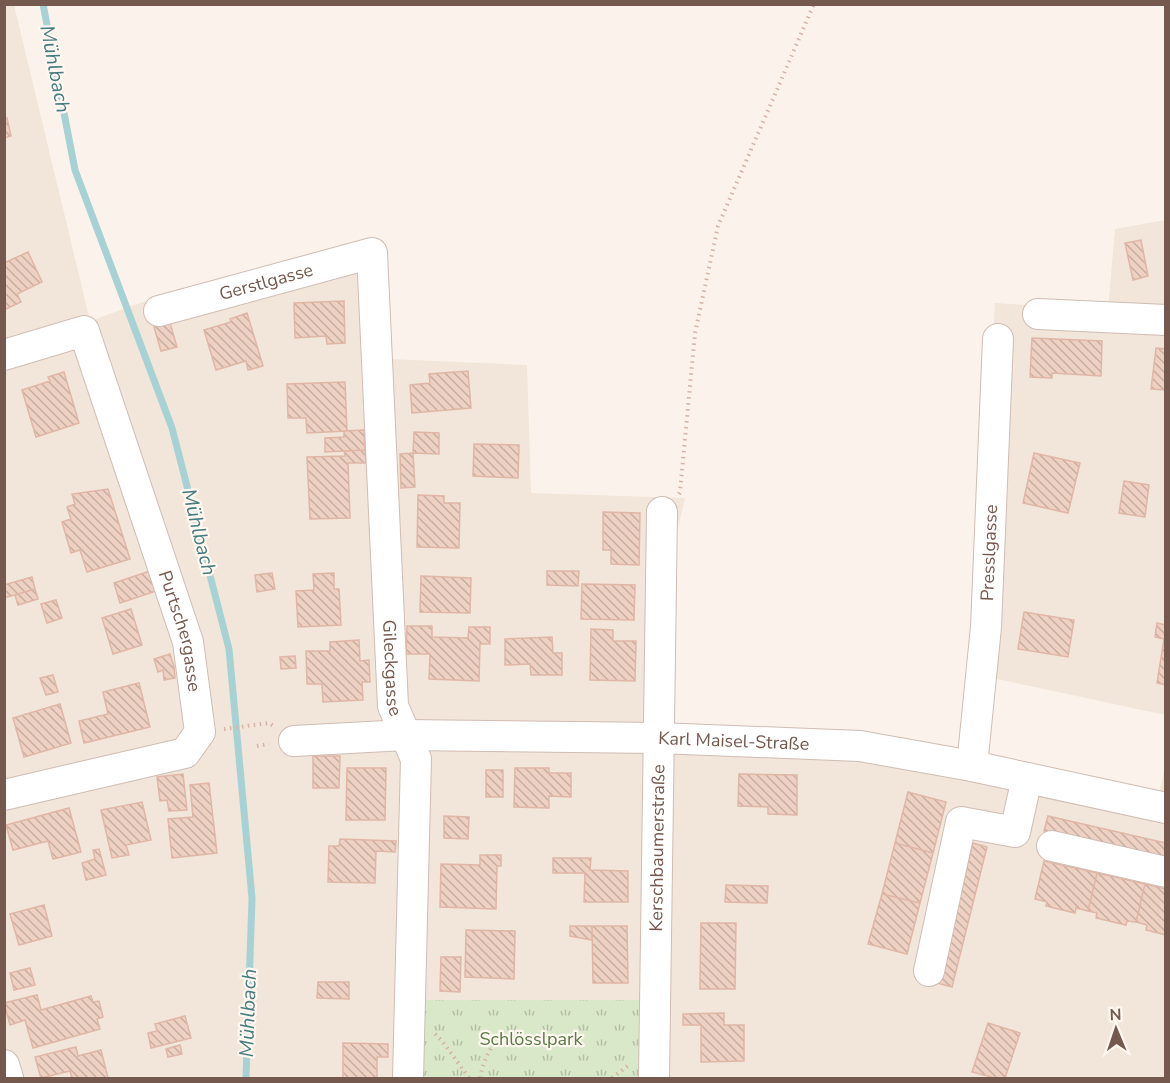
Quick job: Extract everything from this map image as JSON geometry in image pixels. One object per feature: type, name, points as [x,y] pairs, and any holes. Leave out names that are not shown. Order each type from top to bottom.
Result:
[{"type":"street","name":"Gerstlgasse","points":[[159,310],[372,253]]},
{"type":"street","name":"Gileckgasse","points":[[372,253],[393,706],[416,759],[408,1078]]},
{"type":"street","points":[[1038,314],[1166,320]]},
{"type":"street","name":"Purtschergasse","points":[[4,355],[84,331],[188,642],[200,732]]},
{"type":"street","name":"Presslgasse","points":[[972,766],[986,627],[998,339]]},
{"type":"street","name":"Kerschbaumerstraße","points":[[654,1078],[662,512]]},
{"type":"street","points":[[4,795],[185,753],[200,732]]},
{"type":"street","name":"Karl Maisel-Straße","points":[[294,741],[405,735],[659,738],[860,746],[972,766],[1166,808]]},
{"type":"street","points":[[929,970],[961,822],[1015,832],[1027,778]]},
{"type":"street","points":[[1053,846],[1166,872]]},
{"type":"street","points":[[4,1065],[8,1078]]},
{"type":"path","points":[[662,512],[680,492],[695,333],[718,226],[814,4]]},
{"type":"path","points":[[200,732],[269,723]]},
{"type":"path","points":[[409,1016],[426,1024],[443,1042],[469,1078]]},
{"type":"path","points":[[480,1078],[483,1061],[494,1042],[504,1032]]},
{"type":"shaded area","points":[[5,5],[15,5],[90,321],[143,302],[383,243],[390,359],[527,365],[531,493],[685,498],[673,550],[668,712],[675,723],[684,729],[1158,799],[1165,766],[1165,1078],[5,1078]]},
{"type":"shaded area","points":[[1165,220],[1165,715],[974,674],[995,303],[1108,310],[1115,229]]},
{"type":"green space","name":"Schlösslpark","points":[[423,1000],[642,1000],[639,1078],[420,1078]]},
{"type":"building","points":[[7,118],[11,136],[4,138],[4,119]]},
{"type":"building","points":[[1141,240],[1148,276],[1133,280],[1125,243]]},
{"type":"building","points":[[28,252],[42,282],[17,294],[21,302],[4,310],[4,263]]},
{"type":"building","points":[[344,301],[345,343],[327,344],[326,336],[295,338],[294,303]]},
{"type":"building","points":[[247,313],[263,366],[248,370],[246,361],[216,370],[204,330],[231,322],[230,319]]},
{"type":"building","points":[[170,323],[177,347],[161,351],[154,327]]},
{"type":"building","points":[[1032,338],[1102,341],[1101,376],[1052,373],[1052,378],[1030,377]]},
{"type":"building","points":[[1156,348],[1166,349],[1166,390],[1151,389]]},
{"type":"building","points":[[468,371],[471,408],[412,413],[410,385],[430,383],[429,374]]},
{"type":"building","points":[[64,372],[79,423],[36,437],[22,390],[50,381],[48,377]]},
{"type":"building","points":[[345,382],[347,431],[307,433],[306,418],[288,418],[287,384]]},
{"type":"building","points":[[364,430],[365,450],[325,452],[325,438],[344,437],[344,431]]},
{"type":"building","points":[[414,432],[439,433],[439,454],[413,453]]},
{"type":"building","points":[[474,444],[519,445],[518,478],[473,476]]},
{"type":"building","points":[[365,450],[366,463],[348,463],[350,518],[310,519],[307,457],[345,456],[344,451]]},
{"type":"building","points":[[413,453],[415,487],[401,488],[400,454]]},
{"type":"building","points":[[1034,453],[1080,463],[1068,513],[1023,503]]},
{"type":"building","points":[[1124,481],[1149,485],[1145,517],[1119,513]]},
{"type":"building","points":[[108,489],[130,559],[87,572],[80,550],[71,553],[62,522],[71,519],[67,507],[75,504],[72,494]]},
{"type":"building","points":[[418,495],[444,496],[444,503],[460,503],[459,548],[417,547]]},
{"type":"building","points":[[603,512],[640,513],[639,565],[611,564],[611,550],[603,550]]},
{"type":"building","points":[[150,571],[156,591],[120,603],[114,583]]},
{"type":"building","points":[[547,571],[579,571],[578,586],[547,585]]},
{"type":"building","points":[[272,573],[275,589],[257,592],[255,575]]},
{"type":"building","points":[[334,573],[334,589],[339,589],[341,625],[298,627],[296,591],[314,590],[313,574]]},
{"type":"building","points":[[421,576],[471,578],[470,613],[420,612]]},
{"type":"building","points":[[32,577],[35,589],[4,598],[4,585]]},
{"type":"building","points":[[582,584],[635,585],[634,620],[581,619]]},
{"type":"building","points":[[35,589],[38,599],[18,605],[15,595]]},
{"type":"building","points":[[56,600],[62,618],[47,623],[41,604]]},
{"type":"building","points":[[131,609],[142,645],[113,654],[102,618]]},
{"type":"building","points":[[1024,612],[1074,620],[1068,657],[1018,649]]},
{"type":"building","points":[[1157,623],[1166,625],[1166,685],[1157,683],[1164,639],[1155,637]]},
{"type":"building","points":[[407,626],[432,626],[432,637],[468,638],[469,627],[490,627],[490,644],[480,644],[479,681],[429,679],[430,654],[406,654]]},
{"type":"building","points":[[591,629],[613,630],[613,641],[636,641],[635,681],[590,680]]},
{"type":"building","points":[[552,637],[553,653],[562,653],[562,675],[531,675],[530,664],[505,665],[505,639]]},
{"type":"building","points":[[359,640],[360,661],[369,660],[370,682],[362,682],[363,700],[323,702],[322,684],[307,684],[306,651],[330,651],[330,642]]},
{"type":"building","points":[[170,654],[175,678],[164,680],[163,670],[158,672],[154,659]]},
{"type":"building","points":[[295,656],[296,668],[281,669],[280,657]]},
{"type":"building","points":[[53,675],[58,692],[46,695],[40,678]]},
{"type":"building","points":[[139,683],[150,727],[84,743],[79,721],[108,714],[103,692]]},
{"type":"building","points":[[60,704],[71,743],[24,757],[13,718]]},
{"type":"building","points":[[313,756],[340,756],[339,788],[313,788]]},
{"type":"building","points":[[347,768],[386,768],[385,820],[346,820]]},
{"type":"building","points":[[515,768],[549,768],[549,773],[571,773],[571,797],[549,796],[549,808],[514,807]]},
{"type":"building","points":[[486,770],[503,770],[503,797],[486,797]]},
{"type":"building","points":[[183,774],[187,810],[169,811],[167,800],[160,801],[157,777]]},
{"type":"building","points":[[739,774],[797,775],[797,815],[768,814],[768,807],[738,806]]},
{"type":"building","points":[[209,783],[217,853],[172,858],[168,819],[193,817],[190,785]]},
{"type":"building","points":[[908,792],[946,802],[933,853],[895,843]]},
{"type":"building","points":[[142,802],[151,840],[126,845],[129,855],[112,858],[101,810]]},
{"type":"building","points":[[69,808],[81,852],[53,859],[48,841],[13,850],[6,825]]},
{"type":"building","points":[[444,816],[469,817],[468,839],[444,838]]},
{"type":"building","points":[[1048,816],[1166,843],[1166,859],[1044,831]]},
{"type":"building","points":[[340,839],[396,841],[395,852],[376,851],[375,883],[328,882],[329,846],[339,846]]},
{"type":"building","points":[[895,843],[933,853],[920,903],[882,894]]},
{"type":"building","points":[[973,843],[987,847],[952,987],[937,983]]},
{"type":"building","points":[[99,849],[106,875],[86,880],[82,863],[95,859],[93,850]]},
{"type":"building","points":[[480,855],[501,855],[501,866],[497,866],[496,909],[440,907],[441,864],[480,865]]},
{"type":"building","points":[[553,858],[591,858],[590,870],[628,871],[628,902],[584,902],[585,873],[553,873]]},
{"type":"building","points":[[1044,861],[1097,873],[1088,911],[1076,908],[1075,913],[1046,906],[1047,902],[1035,899]]},
{"type":"building","points":[[1097,873],[1145,884],[1136,922],[1127,921],[1126,925],[1096,918],[1097,913],[1088,911]]},
{"type":"building","points":[[1145,884],[1166,889],[1166,935],[1146,930],[1147,925],[1136,922]]},
{"type":"building","points":[[726,885],[768,886],[767,903],[725,902]]},
{"type":"building","points":[[882,894],[920,903],[907,954],[868,944]]},
{"type":"building","points":[[44,905],[52,936],[19,945],[10,914]]},
{"type":"building","points":[[701,923],[736,923],[735,989],[700,989]]},
{"type":"building","points":[[570,926],[592,926],[592,940],[570,936]]},
{"type":"building","points":[[592,926],[627,926],[628,983],[593,983]]},
{"type":"building","points":[[466,930],[515,931],[514,979],[465,977]]},
{"type":"building","points":[[441,957],[461,957],[460,992],[440,991]]},
{"type":"building","points":[[30,968],[35,985],[14,990],[10,973]]},
{"type":"building","points":[[318,982],[349,982],[349,999],[317,998]]},
{"type":"building","points":[[37,995],[41,1010],[91,996],[93,1002],[99,1001],[103,1017],[97,1019],[100,1029],[33,1048],[25,1020],[10,1025],[4,1003]]},
{"type":"building","points":[[724,1013],[724,1025],[744,1025],[744,1061],[701,1062],[701,1025],[683,1025],[683,1014]]},
{"type":"building","points":[[185,1016],[191,1038],[151,1048],[148,1033],[157,1031],[155,1024]]},
{"type":"building","points":[[988,1023],[1020,1033],[1005,1078],[972,1072]]},
{"type":"building","points":[[343,1043],[388,1044],[388,1057],[377,1057],[377,1078],[343,1078]]},
{"type":"building","points":[[180,1045],[182,1054],[168,1057],[166,1049]]},
{"type":"building","points":[[76,1047],[78,1056],[101,1050],[108,1078],[72,1078],[70,1071],[41,1078],[35,1057]]},
{"type":"waterway","name":"Mühlbach","points":[[43,4],[75,170],[172,428],[229,649],[252,898],[246,1078]]}]
